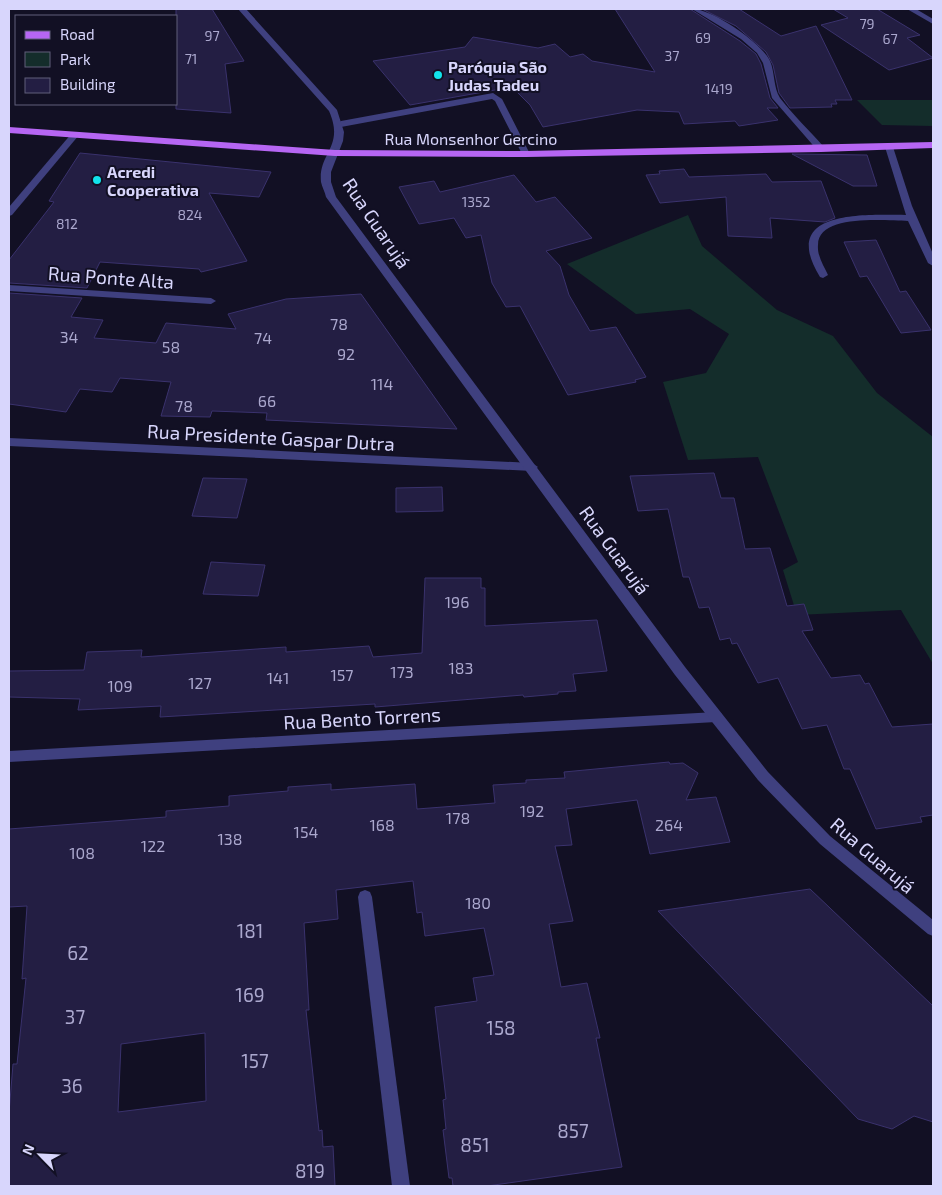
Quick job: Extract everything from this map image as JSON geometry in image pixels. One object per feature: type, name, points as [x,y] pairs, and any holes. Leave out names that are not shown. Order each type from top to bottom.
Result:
[{"type":"main road","name":"Rua Monsenhor Gercino","points":[[9,130],[335,153],[526,154],[821,149],[933,145]]},
{"type":"street","points":[[242,9],[333,110],[341,124],[493,96],[498,99],[526,154]]},
{"type":"street","points":[[696,9],[755,46],[764,56],[770,68],[772,91],[776,98],[821,149]]},
{"type":"street","points":[[912,9],[933,22]]},
{"type":"street","name":"Rua Guarujá","points":[[341,124],[340,138],[329,166],[326,180],[331,197],[532,467],[680,671],[763,776],[824,840],[933,929]]},
{"type":"street","points":[[9,213],[75,135]]},
{"type":"street","points":[[888,147],[911,218],[920,240],[933,263]]},
{"type":"street","points":[[823,275],[813,251],[813,241],[821,228],[838,220],[911,218]]},
{"type":"street","name":"Rua Ponte Alta","points":[[9,288],[210,301]]},
{"type":"street","name":"Rua Presidente Gaspar Dutra","points":[[9,442],[532,467]]},
{"type":"street","name":"Rua Bento Torrens","points":[[9,757],[716,717]]},
{"type":"street","points":[[365,897],[401,1186]]},
{"type":"green space","points":[[857,100],[933,100],[933,126],[882,125]]},
{"type":"green space","points":[[688,215],[702,246],[777,310],[833,336],[877,393],[933,437],[933,664],[901,610],[797,615],[783,570],[798,562],[758,457],[688,460],[663,382],[706,373],[729,334],[690,309],[636,314],[567,264]]},
{"type":"building","points":[[176,9],[212,9],[244,61],[225,64],[231,113],[176,109],[176,105],[178,105],[178,15],[176,15]]},
{"type":"building","points":[[615,9],[690,9],[740,41],[756,54],[761,64],[770,98],[778,108],[767,108],[778,120],[739,126],[735,121],[684,124],[679,112],[637,110],[543,127],[530,105],[512,87],[410,105],[373,61],[465,47],[473,37],[538,48],[555,44],[570,57],[583,54],[592,61],[655,72]]},
{"type":"building","points":[[702,9],[739,9],[781,36],[816,26],[852,100],[835,100],[837,104],[831,104],[832,107],[790,108],[779,93],[773,65],[766,52],[736,26]]},
{"type":"building","points":[[833,9],[877,9],[920,35],[907,38],[933,58],[889,70],[821,25],[848,18]]},
{"type":"building","points":[[80,153],[271,172],[259,197],[209,193],[247,261],[201,272],[199,269],[100,262],[87,288],[9,283],[9,260],[54,202],[49,201]]},
{"type":"building","points":[[792,154],[867,155],[877,186],[853,186]]},
{"type":"building","points":[[684,169],[689,177],[766,174],[772,182],[821,181],[835,218],[825,222],[770,218],[772,238],[728,236],[726,197],[660,203],[646,175],[660,174],[659,171]]},
{"type":"building","points":[[514,175],[536,202],[555,197],[592,238],[546,251],[560,266],[569,295],[590,331],[616,327],[646,377],[635,380],[636,382],[568,395],[520,306],[506,307],[492,283],[481,235],[466,238],[454,218],[419,224],[399,187],[434,181],[440,192]]},
{"type":"building","points":[[876,240],[900,292],[906,291],[931,330],[901,333],[867,276],[860,277],[844,242]]},
{"type":"building","points":[[9,293],[82,298],[71,317],[103,320],[94,338],[156,343],[166,323],[236,329],[228,314],[286,299],[361,294],[457,429],[266,420],[267,413],[212,411],[210,417],[161,416],[171,382],[120,378],[112,392],[80,389],[66,412],[9,404]]},
{"type":"building","points":[[714,473],[721,498],[734,498],[745,549],[770,548],[787,606],[804,604],[813,630],[802,631],[831,678],[860,675],[865,684],[869,683],[892,727],[933,724],[933,815],[920,817],[922,822],[876,829],[850,769],[844,769],[827,725],[802,729],[778,678],[758,683],[737,643],[732,644],[730,638],[720,640],[709,607],[699,608],[689,577],[683,577],[668,509],[638,511],[630,476]]},
{"type":"building","points":[[203,478],[247,479],[237,518],[192,516]]},
{"type":"building","points":[[442,487],[443,511],[396,512],[396,488]]},
{"type":"building","points":[[211,562],[265,565],[258,596],[203,594]]},
{"type":"building","points":[[425,578],[481,578],[481,588],[485,588],[485,626],[597,620],[607,671],[573,674],[576,691],[558,692],[558,694],[375,707],[375,704],[160,717],[161,706],[78,710],[80,699],[9,697],[9,671],[84,670],[87,652],[142,650],[141,657],[286,647],[286,652],[369,646],[373,657],[422,653]]},
{"type":"building","points":[[669,762],[670,764],[683,763],[698,773],[686,800],[716,797],[730,842],[650,854],[637,800],[566,809],[572,845],[555,846],[573,921],[549,924],[561,987],[587,983],[600,1038],[596,1038],[622,1167],[487,1186],[453,1186],[452,1178],[449,1178],[443,1130],[446,1129],[443,1100],[446,1099],[435,1007],[477,1001],[473,978],[494,975],[484,928],[425,936],[422,912],[417,913],[413,881],[336,890],[338,919],[304,923],[309,1010],[306,1010],[319,1131],[322,1130],[323,1147],[333,1146],[335,1186],[9,1186],[9,1113],[13,1064],[17,1064],[26,978],[22,979],[27,906],[9,907],[9,829],[166,817],[166,811],[229,806],[229,796],[288,791],[288,787],[331,784],[331,790],[415,784],[417,809],[495,803],[493,785],[526,783],[526,780],[565,778],[564,772]],"holes":[[[205,1033],[206,1101],[118,1112],[121,1044]]]},
{"type":"building","points":[[810,889],[933,1006],[933,1122],[914,1116],[892,1129],[858,1119],[658,911]]},
{"type":"place","name":"Paróquia São Judas Tadeu","points":[[438,75]]},
{"type":"place","name":"Acredi Cooperativa","points":[[97,180]]}]
